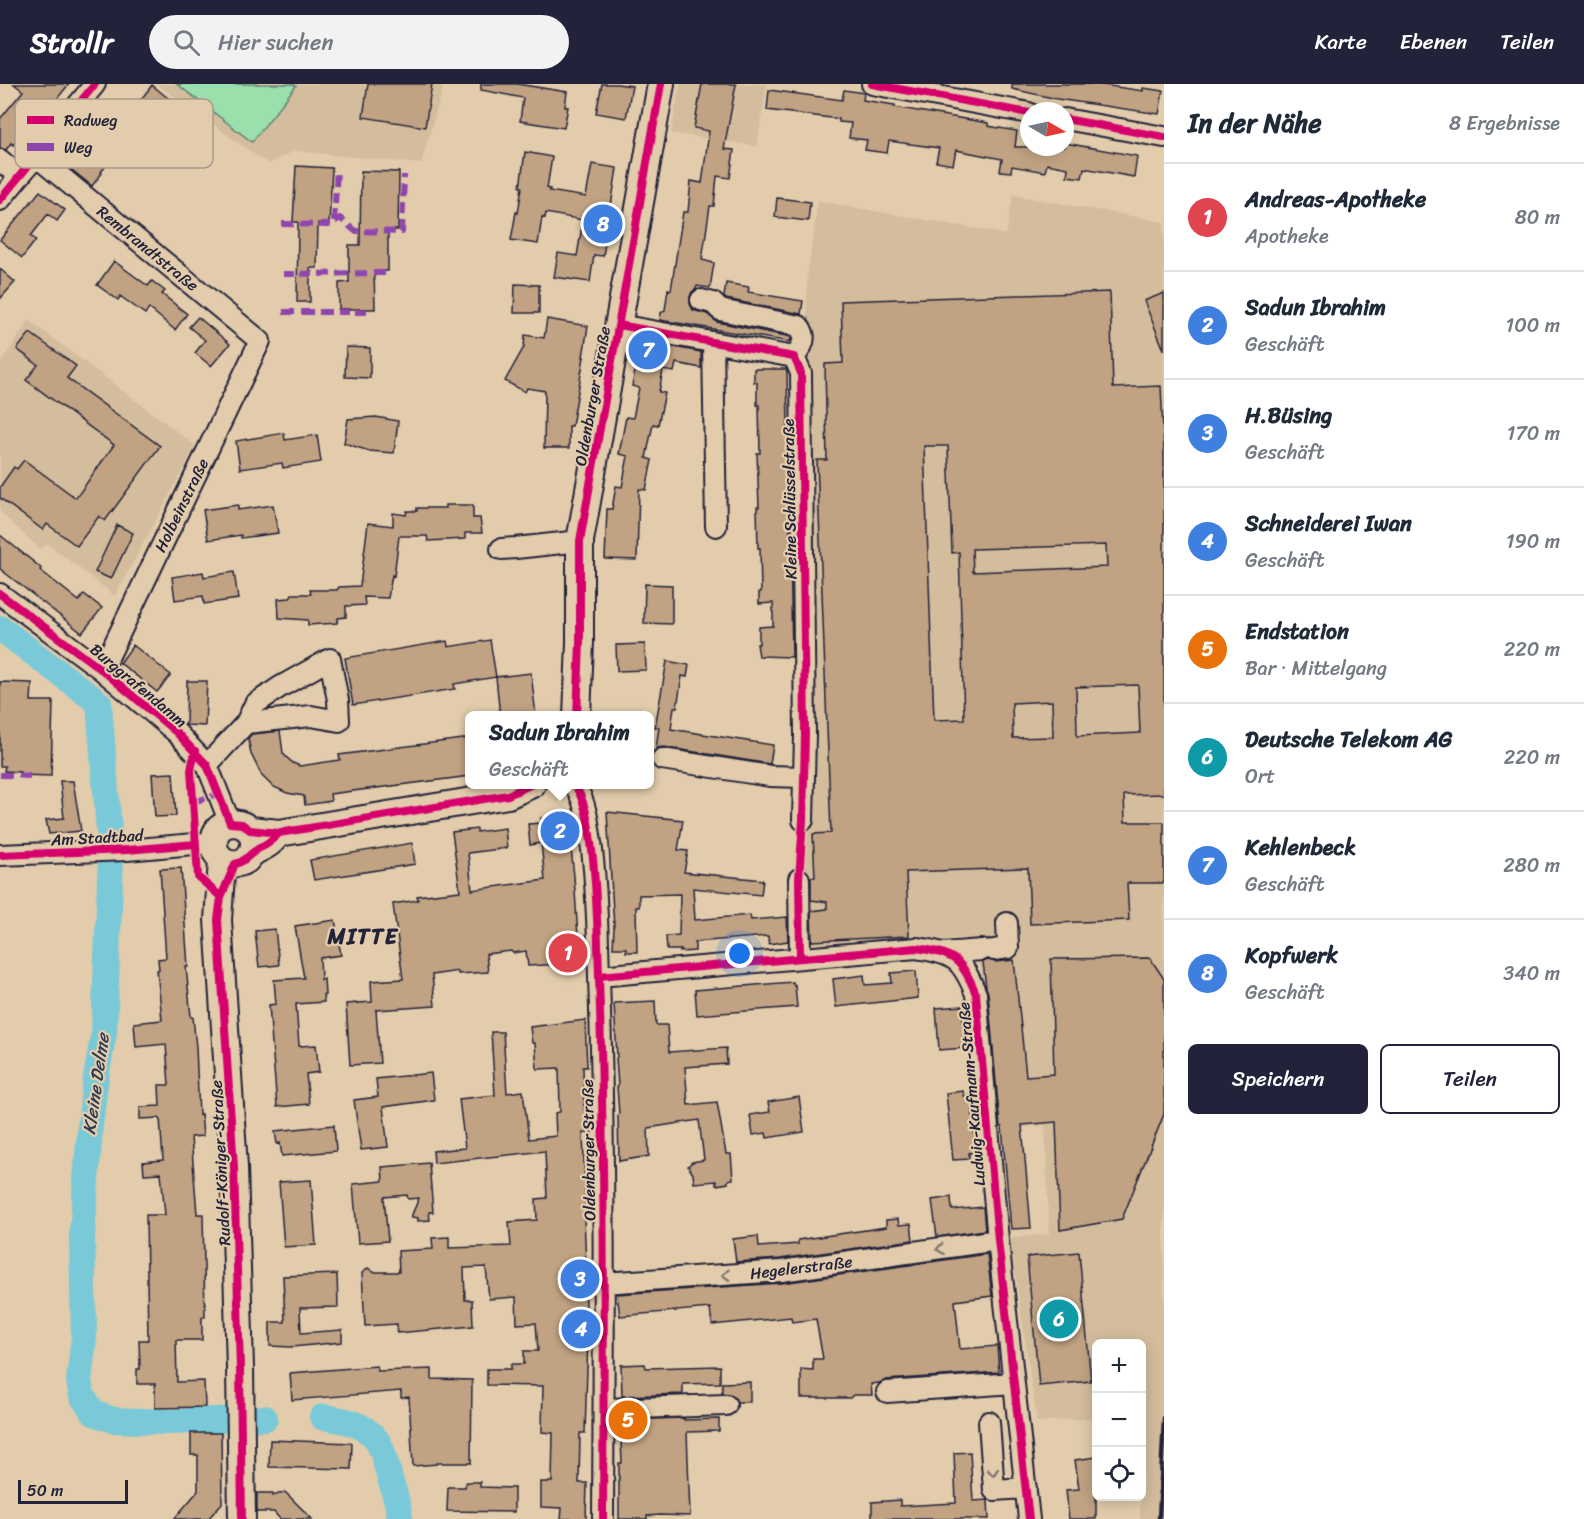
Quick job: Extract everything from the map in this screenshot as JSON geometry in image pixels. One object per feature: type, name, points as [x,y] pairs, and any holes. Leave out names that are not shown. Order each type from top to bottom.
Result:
[{"type":"main road","name":"Oldenburger Straße","points":[[577,711],[580,541],[659,84]]},
{"type":"main road","points":[[234,845],[279,833],[508,795],[521,789]]},
{"type":"main road","name":"Rudolf-Königer-Straße","points":[[234,845],[221,897],[218,920],[234,1167],[242,1519]]},
{"type":"street","points":[[82,99],[94,84]]},
{"type":"street","points":[[872,84],[1020,111]]},
{"type":"street","points":[[1074,121],[1164,137]]},
{"type":"street","points":[[0,160],[20,176]]},
{"type":"street","points":[[0,200],[26,168]]},
{"type":"street","name":"Rembrandtstraße","points":[[51,168],[260,341]]},
{"type":"street","points":[[619,325],[794,357],[802,348],[804,337],[799,326],[720,310],[713,303],[701,300]]},
{"type":"street","name":"Holbeinstraße","points":[[102,670],[260,341]]},
{"type":"street","points":[[713,343],[716,526]]},
{"type":"street","name":"Kleine Schlüsselstraße","points":[[794,357],[801,373],[805,735],[803,820]]},
{"type":"street","points":[[501,549],[580,541]]},
{"type":"street","name":"Burggrafendamm","points":[[0,594],[102,670],[177,733],[207,765],[234,845]]},
{"type":"street","points":[[207,765],[246,723],[255,704],[330,659],[338,700],[339,722],[311,716],[246,723]]},
{"type":"street","points":[[662,759],[770,776],[803,777]]},
{"type":"street","name":"Oldenburger Straße","points":[[577,789],[589,829],[595,880],[601,1012],[603,1519]]},
{"type":"street","name":"Am Stadtbad","points":[[0,855],[127,850],[194,844],[234,845]]},
{"type":"street","points":[[799,879],[800,958]]},
{"type":"street","points":[[942,953],[1008,948],[1007,923]]},
{"type":"street","name":"Ludwig-Kaufmann-Straße","points":[[599,976],[916,948],[936,950],[957,960],[968,975],[976,994],[998,1240],[1029,1519]]},
{"type":"street","name":"Hegelerstraße","points":[[603,1283],[781,1271],[998,1240]]},
{"type":"street","points":[[888,1392],[1014,1383]]},
{"type":"street","points":[[604,1409],[726,1405]]},
{"type":"street","points":[[989,1422],[994,1490],[1026,1488]]},
{"type":"shaded area","points":[[157,84],[444,84],[421,164],[294,151],[268,164],[213,124],[213,99],[178,99]]},
{"type":"shaded area","points":[[680,84],[767,84],[757,146],[671,133]]},
{"type":"shaded area","points":[[1013,195],[1164,222],[1164,1519],[1140,1519],[1140,1501],[1146,1501],[1146,1339],[1092,1339],[1092,1418],[1037,1422],[1010,1238],[1049,1234],[1045,1125],[998,1131],[982,971],[964,938],[807,952],[803,876],[807,820],[807,278],[818,201],[1006,234]]},
{"type":"shaded area","points":[[29,320],[196,446],[115,596],[48,544],[40,549],[0,512],[0,364]]},
{"type":"green space","points":[[177,84],[293,84],[296,86],[252,142],[213,112],[213,99],[196,99]]},
{"type":"building","points":[[14,84],[69,84],[57,99],[16,99],[23,91]]},
{"type":"building","points":[[368,84],[432,84],[425,127],[363,117]]},
{"type":"building","points":[[481,84],[517,84],[567,92],[565,107],[568,107],[564,128],[520,121],[523,98],[481,90]]},
{"type":"building","points":[[602,84],[632,86],[626,118],[596,113]]},
{"type":"building","points":[[702,84],[736,84],[724,149],[734,150],[730,178],[717,176],[714,206],[710,206],[702,260],[714,263],[710,288],[697,286],[690,297],[690,304],[693,310],[707,314],[717,322],[791,337],[790,342],[660,320],[661,313],[665,310],[668,289],[671,290],[683,212],[688,212],[691,181],[702,183],[709,131],[694,128]]},
{"type":"building","points":[[1012,84],[1096,84],[1143,91],[1143,88],[1163,91],[1159,114],[1057,99],[1012,89]]},
{"type":"building","points":[[152,85],[169,99],[141,99]]},
{"type":"building","points":[[769,90],[842,100],[844,90],[864,93],[863,100],[988,123],[988,126],[1017,131],[1015,147],[1020,147],[1020,156],[1074,156],[1074,145],[1137,156],[1134,177],[1084,168],[1082,178],[1067,176],[1068,168],[1047,164],[1045,172],[1012,166],[1011,172],[1000,171],[1002,159],[956,150],[953,165],[936,162],[939,148],[889,141],[887,153],[865,150],[867,140],[849,138],[851,123],[839,122],[839,119],[767,110]]},
{"type":"building","points":[[15,101],[15,142],[13,145],[11,143],[6,150],[0,148],[0,119]]},
{"type":"building","points":[[525,152],[552,157],[547,188],[550,189],[549,191],[586,197],[592,164],[617,168],[603,256],[594,255],[590,282],[554,277],[558,253],[577,256],[583,220],[546,213],[545,218],[542,217],[538,244],[511,240],[516,212],[518,213]]},
{"type":"building","points":[[296,166],[332,168],[329,224],[318,223],[317,268],[310,268],[310,302],[297,302],[298,222],[293,222]]},
{"type":"building","points":[[70,168],[104,168],[92,186]]},
{"type":"building","points":[[361,171],[399,172],[398,230],[388,230],[388,271],[374,271],[375,309],[339,309],[339,283],[349,282],[349,245],[360,245]]},
{"type":"building","points":[[40,191],[65,210],[57,221],[48,214],[31,236],[36,240],[22,258],[0,240]]},
{"type":"building","points":[[777,198],[810,202],[808,221],[775,217]]},
{"type":"building","points":[[114,261],[148,286],[152,281],[165,291],[162,294],[187,314],[175,330],[149,308],[145,314],[120,296],[118,300],[97,285]]},
{"type":"building","points":[[0,269],[15,282],[0,299]]},
{"type":"building","points":[[726,283],[749,287],[748,292],[803,301],[801,314],[726,299],[724,297]]},
{"type":"building","points":[[515,284],[539,285],[539,313],[514,313]]},
{"type":"building","points":[[1110,292],[1113,388],[1161,386],[1164,451],[1164,794],[1124,795],[1125,822],[1164,822],[1164,883],[1127,883],[1129,920],[1030,924],[1028,868],[906,872],[909,936],[812,941],[811,911],[827,909],[827,902],[811,900],[811,877],[815,877],[813,834],[831,833],[817,460],[827,460],[825,364],[843,363],[841,301]],"holes":[[[924,446],[948,446],[952,553],[959,552],[964,719],[934,720]],[[1106,545],[1107,567],[973,572],[972,549]],[[1138,685],[1140,733],[1077,736],[1076,687]],[[1052,701],[1053,737],[1013,738],[1012,703]]]},
{"type":"building","points":[[1164,293],[1164,350],[1144,301]]},
{"type":"building","points":[[198,317],[230,344],[211,366],[195,353],[205,340],[189,327]]},
{"type":"building","points":[[547,319],[588,326],[572,426],[569,426],[569,448],[544,448],[545,391],[527,388],[525,392],[505,381],[524,347],[525,335],[544,338]]},
{"type":"building","points":[[30,333],[76,366],[67,378],[160,446],[105,521],[99,516],[77,546],[47,524],[43,530],[0,498],[0,487],[14,467],[17,469],[24,460],[76,498],[114,445],[26,380],[38,365],[17,349]]},
{"type":"building","points":[[641,341],[701,352],[701,368],[676,363],[674,372],[663,370],[659,392],[665,393],[658,425],[653,424],[646,458],[652,460],[646,490],[639,489],[637,560],[605,559],[607,509],[612,509],[616,486],[622,487],[628,456],[619,454],[626,417],[633,418],[639,388],[632,386]]},
{"type":"building","points":[[346,347],[370,348],[370,378],[345,377]]},
{"type":"building","points":[[754,369],[786,369],[787,372],[792,657],[759,656],[757,644],[759,644],[759,627],[773,626],[773,603],[759,604],[759,592],[761,592],[757,453],[760,453],[759,405],[757,405],[757,382],[754,382]]},
{"type":"building","points":[[376,417],[398,421],[394,453],[369,451],[344,443],[348,419]]},
{"type":"building","points":[[284,433],[285,440],[317,435],[321,462],[283,468],[282,463],[240,469],[236,441]]},
{"type":"building","points":[[238,505],[238,510],[273,505],[278,533],[208,540],[203,510]]},
{"type":"building","points":[[445,505],[473,505],[473,518],[480,518],[482,533],[465,533],[465,539],[428,541],[427,536],[399,536],[394,576],[392,575],[388,598],[364,597],[365,605],[346,606],[346,617],[338,618],[337,623],[308,625],[308,620],[279,618],[278,599],[290,598],[292,594],[311,594],[310,590],[337,590],[339,587],[360,586],[368,523],[393,526],[393,513],[406,515],[407,511],[417,511],[417,508],[445,508]]},
{"type":"building","points":[[117,525],[133,533],[111,579],[95,572]]},
{"type":"building","points":[[0,535],[79,601],[84,594],[102,608],[82,633],[0,569]]},
{"type":"building","points":[[203,572],[204,577],[234,572],[238,599],[204,604],[203,596],[175,600],[172,577]]},
{"type":"building","points":[[645,584],[672,585],[672,624],[644,623]]},
{"type":"building","points":[[490,640],[496,677],[454,684],[455,689],[353,705],[345,658],[447,641],[448,647]]},
{"type":"building","points":[[645,644],[646,670],[617,671],[616,645]]},
{"type":"building","points":[[133,645],[171,675],[157,692],[120,663]]},
{"type":"building","points":[[667,661],[689,665],[687,677],[682,676],[671,729],[773,745],[770,764],[664,747],[656,748],[659,727],[655,727]]},
{"type":"building","points":[[531,673],[535,711],[499,711],[496,677]]},
{"type":"building","points":[[187,681],[207,681],[205,726],[186,725]]},
{"type":"building","points":[[0,682],[32,683],[31,701],[53,701],[51,776],[20,775],[20,772],[4,771],[5,766],[0,766]]},
{"type":"building","points":[[280,731],[283,753],[293,763],[300,766],[340,760],[339,755],[465,739],[465,777],[330,794],[331,801],[305,805],[304,796],[287,793],[272,786],[262,776],[251,754],[248,738],[252,734]]},
{"type":"building","points":[[173,773],[176,816],[155,817],[152,774]]},
{"type":"building","points":[[60,781],[73,781],[81,831],[49,834],[46,820],[64,818]]},
{"type":"building","points":[[607,812],[683,820],[678,850],[688,851],[684,872],[763,880],[761,895],[693,888],[695,920],[750,915],[751,920],[787,917],[788,941],[769,944],[768,936],[695,942],[695,951],[667,950],[666,936],[679,935],[680,894],[639,895],[639,907],[636,907],[637,952],[626,952],[626,948],[613,948],[614,927]]},
{"type":"building","points":[[565,816],[574,876],[578,963],[528,966],[526,951],[513,953],[511,951],[486,954],[488,972],[458,974],[458,971],[432,975],[435,1006],[376,1010],[380,1063],[350,1065],[346,1004],[372,1002],[371,981],[403,979],[393,904],[418,900],[417,896],[460,891],[452,832],[477,829],[477,832],[505,828],[507,848],[468,853],[472,890],[545,880],[541,843],[530,845],[528,824],[541,823],[541,818]]},
{"type":"building","points":[[412,843],[415,864],[314,880],[310,860]]},
{"type":"building","points":[[181,868],[188,967],[186,967],[191,1017],[193,1017],[199,1115],[201,1114],[203,1136],[191,1137],[197,1214],[203,1214],[205,1317],[202,1317],[202,1340],[176,1340],[177,1382],[204,1381],[205,1407],[155,1408],[155,1384],[137,1384],[137,1369],[140,1369],[139,1340],[148,1340],[146,1215],[165,1215],[161,1173],[144,1174],[143,1162],[163,1160],[160,1118],[140,1119],[140,1107],[160,1106],[159,1085],[169,1085],[166,1044],[136,1047],[134,1023],[162,1020],[157,970],[159,970],[158,959],[166,958],[160,869]]},
{"type":"building","points":[[335,920],[341,955],[320,958],[321,980],[324,979],[324,1002],[296,1004],[299,1046],[316,1045],[319,1072],[306,1074],[309,1104],[277,1107],[269,1005],[276,1004],[274,980],[304,978],[295,926]]},
{"type":"building","points":[[275,929],[279,965],[259,967],[255,931]]},
{"type":"building","points":[[1150,958],[1164,979],[1164,1114],[1122,1219],[1060,1230],[1056,1122],[1022,1125],[1031,1228],[1011,1229],[983,962],[1014,960],[1026,1076],[1054,1074],[1051,959]]},
{"type":"building","points":[[916,971],[918,998],[836,1007],[833,979],[864,975],[865,985],[892,983],[891,973]]},
{"type":"building","points":[[793,982],[797,1007],[697,1015],[695,990]]},
{"type":"building","points":[[655,1001],[656,1025],[667,1025],[669,1052],[726,1048],[727,1064],[685,1067],[688,1105],[717,1102],[726,1154],[731,1154],[733,1179],[728,1180],[728,1183],[716,1185],[716,1181],[694,1183],[693,1174],[688,1166],[692,1162],[704,1160],[699,1120],[648,1128],[649,1156],[619,1161],[614,1003]]},
{"type":"building","points":[[962,1006],[965,1048],[939,1050],[936,1008]]},
{"type":"building","points":[[585,1020],[587,1067],[583,1067],[587,1133],[583,1133],[587,1266],[587,1289],[585,1289],[588,1337],[585,1433],[580,1433],[579,1483],[587,1483],[586,1519],[561,1519],[562,1508],[541,1507],[541,1482],[552,1482],[553,1433],[542,1432],[543,1386],[487,1385],[487,1369],[511,1369],[511,1364],[524,1364],[524,1351],[538,1351],[536,1323],[517,1324],[516,1297],[489,1299],[486,1267],[464,1268],[465,1300],[472,1300],[473,1326],[397,1333],[397,1324],[365,1326],[362,1273],[368,1268],[373,1272],[399,1272],[398,1251],[433,1249],[432,1238],[449,1237],[449,1248],[511,1246],[509,1222],[537,1220],[536,1199],[547,1198],[545,1151],[434,1163],[433,1151],[465,1148],[459,1099],[495,1095],[491,1032],[503,1032],[507,1093],[523,1091],[529,1139],[556,1136],[555,1113],[560,1112],[559,1068],[537,1069],[535,1043],[532,1043],[530,1027]]},
{"type":"building","points":[[431,1073],[434,1100],[383,1107],[388,1147],[361,1150],[354,1100],[378,1097],[376,1079]]},
{"type":"building","points":[[963,1091],[964,1096],[971,1095],[976,1152],[969,1153],[969,1159],[953,1160],[946,1093]]},
{"type":"building","points":[[799,1097],[804,1132],[767,1138],[766,1133],[753,1135],[750,1115],[770,1112],[768,1102]]},
{"type":"building","points":[[334,1125],[336,1151],[282,1156],[275,1131]]},
{"type":"building","points":[[429,1163],[433,1212],[429,1212],[430,1220],[418,1221],[418,1218],[411,1217],[419,1198],[408,1199],[407,1195],[384,1197],[388,1241],[358,1243],[353,1184],[383,1181],[382,1167]]},
{"type":"building","points":[[311,1180],[316,1245],[284,1247],[279,1182]]},
{"type":"building","points":[[951,1197],[952,1210],[983,1207],[985,1230],[937,1237],[932,1200]]},
{"type":"building","points":[[898,1219],[899,1225],[911,1224],[913,1240],[780,1259],[736,1262],[733,1239],[758,1236],[759,1247],[798,1244],[798,1240],[886,1227],[886,1220]]},
{"type":"building","points":[[1079,1252],[1091,1381],[1039,1386],[1027,1257]]},
{"type":"building","points":[[987,1254],[992,1296],[955,1301],[960,1349],[997,1346],[999,1372],[886,1380],[871,1384],[872,1395],[853,1395],[850,1398],[801,1398],[801,1369],[813,1370],[813,1359],[823,1359],[816,1319],[792,1322],[791,1317],[712,1325],[710,1308],[620,1316],[617,1294],[782,1283]]},
{"type":"building","points":[[337,1274],[338,1307],[300,1308],[301,1333],[342,1330],[342,1342],[292,1347],[270,1346],[270,1322],[285,1322],[283,1276]]},
{"type":"building","points":[[645,1364],[646,1368],[720,1366],[720,1383],[683,1384],[683,1394],[622,1396],[621,1365]]},
{"type":"building","points":[[377,1366],[378,1371],[432,1369],[432,1379],[472,1380],[471,1463],[413,1466],[409,1397],[401,1398],[401,1391],[292,1400],[290,1373]]},
{"type":"building","points":[[750,1382],[750,1402],[737,1402],[732,1395],[722,1393],[722,1383]]},
{"type":"building","points":[[684,1418],[684,1420],[719,1419],[719,1431],[687,1432],[690,1516],[660,1515],[647,1516],[647,1519],[619,1519],[619,1463],[622,1463],[620,1420]]},
{"type":"building","points":[[191,1433],[221,1433],[222,1503],[208,1519],[174,1519],[198,1491],[198,1455],[191,1455]]},
{"type":"building","points":[[270,1440],[352,1443],[351,1469],[269,1467]]},
{"type":"building","points":[[970,1452],[973,1501],[988,1500],[989,1519],[872,1519],[872,1502],[900,1500],[900,1506],[956,1503],[954,1453]]},
{"type":"building","points":[[1092,1458],[1092,1501],[1096,1501],[1096,1519],[1069,1519],[1066,1490],[1079,1489],[1075,1460]]},
{"type":"building","points":[[466,1482],[480,1482],[480,1487],[514,1488],[514,1512],[447,1511],[448,1487],[465,1487]]},
{"type":"building","points":[[285,1492],[312,1519],[280,1519],[274,1512],[257,1512],[257,1493],[273,1493],[273,1496]]},
{"type":"waterway","name":"Kleine Delme","points":[[0,628],[99,703],[111,856],[104,1032],[90,1126],[82,1235],[84,1337],[79,1381],[82,1396],[94,1413],[113,1420],[171,1422],[265,1418]]},
{"type":"waterway","name":"Kleine Delme","points":[[322,1417],[359,1426],[376,1439],[381,1448],[400,1519]]},
{"type":"railway","points":[[1159,1519],[1164,1418]]},
{"type":"marked path","points":[[334,222],[337,169]]},
{"type":"marked path","points":[[282,224],[330,225],[340,218],[355,231],[402,232],[404,175]]},
{"type":"marked path","points":[[283,274],[385,273]]},
{"type":"marked path","points":[[283,312],[371,312]]},
{"type":"marked path","points":[[0,775],[34,776]]},
{"type":"marked path","points":[[194,802],[218,794]]},
{"type":"cycle path","points":[[83,99],[95,84]]},
{"type":"cycle path","points":[[577,711],[580,541],[661,84]]},
{"type":"cycle path","points":[[872,84],[1020,111]]},
{"type":"cycle path","points":[[1074,121],[1164,137]]},
{"type":"cycle path","points":[[0,200],[26,168]]},
{"type":"cycle path","points":[[619,325],[794,357],[801,373],[805,735],[799,879],[800,958]]},
{"type":"cycle path","points":[[0,594],[102,670],[177,733],[207,765],[230,823],[242,824],[250,830],[279,833],[508,795],[521,789]]},
{"type":"cycle path","points":[[195,751],[191,770],[198,877],[221,897]]},
{"type":"cycle path","points":[[577,789],[585,807],[588,824],[594,866],[598,929],[603,1180],[603,1519]]},
{"type":"cycle path","points":[[242,1519],[234,1167],[218,920],[221,897],[235,864],[244,860],[279,833]]},
{"type":"cycle path","points":[[0,855],[127,850],[195,844]]},
{"type":"cycle path","points":[[599,976],[916,948],[939,952],[961,965],[976,994],[998,1240],[1029,1519]]},
{"type":"place","name":"Kopfwerk","points":[[603,224]]},
{"type":"place","name":"Kehlenbeck","points":[[648,350]]},
{"type":"place","name":"Sadun Ibrahim","points":[[560,831]]},
{"type":"place","name":"Andreas-Apotheke","points":[[568,953]]},
{"type":"place","name":"H.Büsing","points":[[580,1279]]},
{"type":"place","name":"Deutsche Telekom AG","points":[[1059,1319]]},
{"type":"place","name":"Schneiderei Iwan","points":[[581,1329]]},
{"type":"place","name":"Endstation","points":[[628,1420]]},
{"type":"district","name":"MITTE","points":[[363,936]]}]
